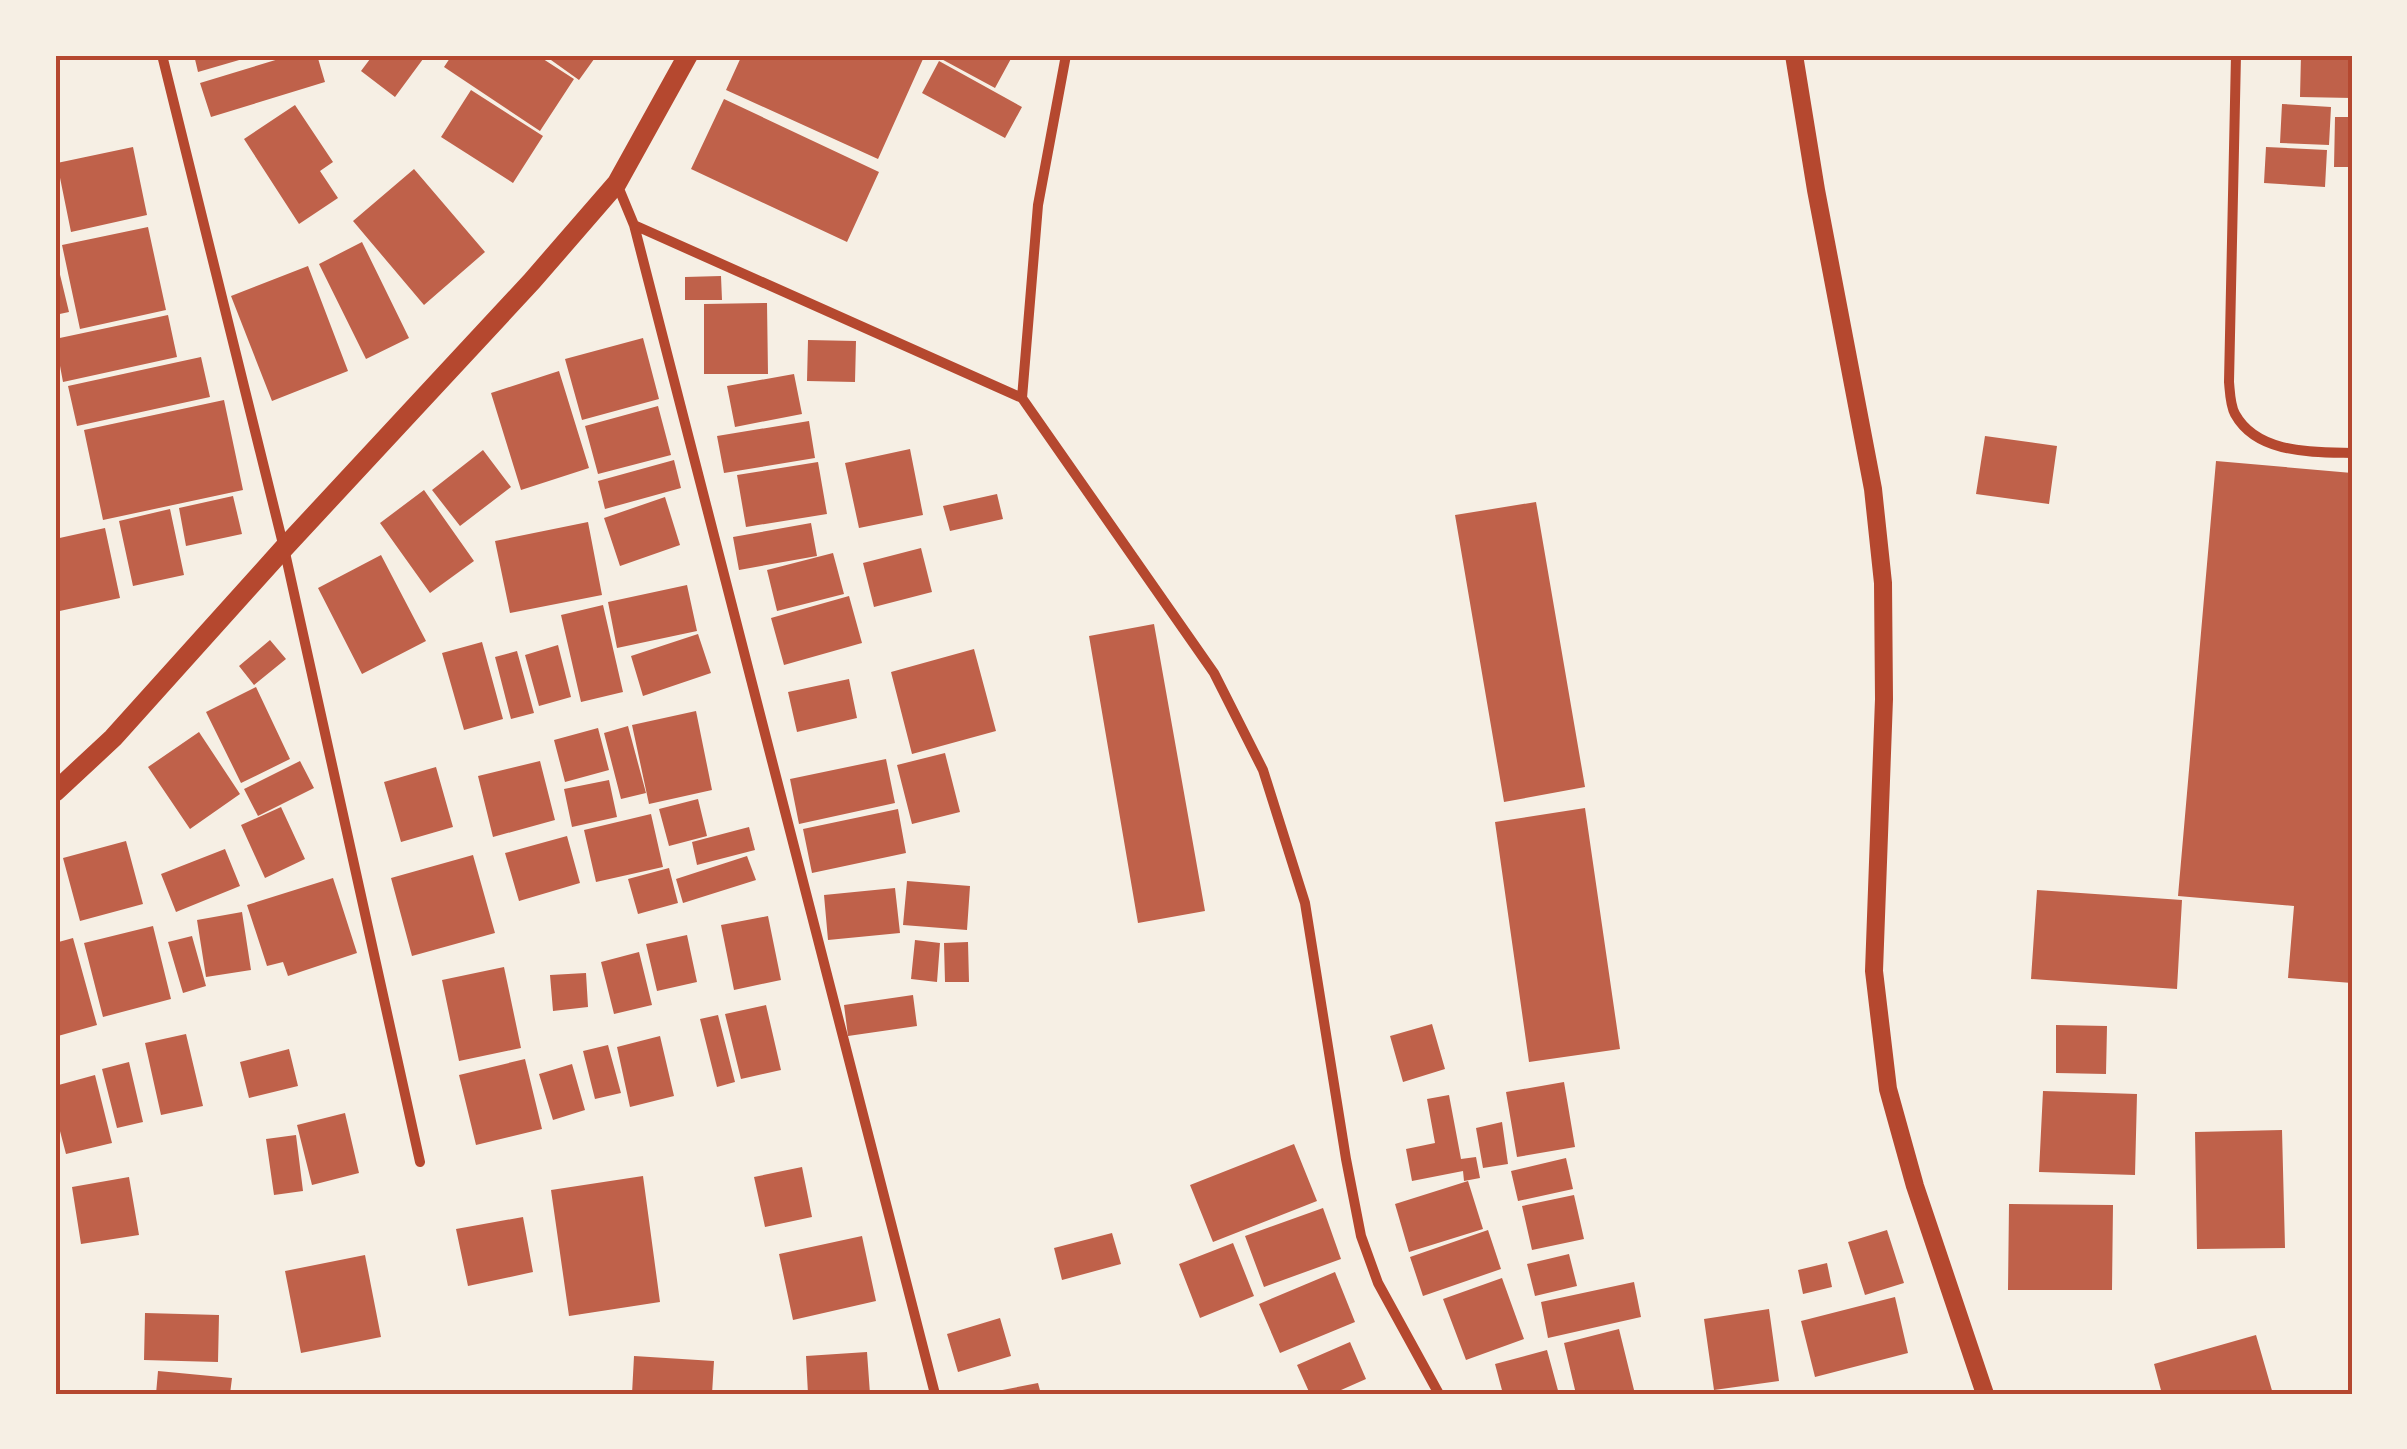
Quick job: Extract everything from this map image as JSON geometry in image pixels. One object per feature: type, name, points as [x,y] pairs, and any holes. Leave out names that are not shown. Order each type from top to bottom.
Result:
[{"type":"main road","points":[[55,792],[113,738],[617,183],[688,55]]},
{"type":"street","points":[[162,55],[284,548],[420,1162]]},
{"type":"street","points":[[1022,398],[1038,206],[1066,55]]},
{"type":"street","points":[[1794,55],[1874,489],[1883,583],[1884,699],[1874,971],[1888,1089],[1915,1186],[1985,1394]]},
{"type":"street","points":[[2236,55],[2229,382],[2233,411],[2253,436],[2297,451],[2352,453]]},
{"type":"street","points":[[617,183],[634,225],[935,1394]]},
{"type":"street","points":[[634,225],[1022,398],[1214,673],[1264,770],[1305,904],[1361,1236],[1378,1282],[1439,1394]]},
{"type":"building","points":[[194,55],[252,55],[253,56],[198,72]]},
{"type":"building","points":[[292,55],[317,55],[325,82],[211,117],[200,83]]},
{"type":"building","points":[[373,55],[426,55],[395,97],[361,71]]},
{"type":"building","points":[[452,55],[537,55],[574,79],[540,131],[444,67]]},
{"type":"building","points":[[544,55],[597,55],[579,80]]},
{"type":"building","points":[[742,55],[913,55],[923,59],[878,159],[726,90]]},
{"type":"building","points":[[934,55],[1013,55],[995,88]]},
{"type":"building","points":[[2301,55],[2352,55],[2352,98],[2300,97]]},
{"type":"building","points":[[939,61],[1022,107],[1005,138],[922,93]]},
{"type":"building","points":[[471,90],[543,136],[513,183],[441,137]]},
{"type":"building","points":[[724,99],[879,172],[847,242],[691,169]]},
{"type":"building","points":[[2282,104],[2331,107],[2329,145],[2280,143]]},
{"type":"building","points":[[295,105],[333,162],[320,171],[338,198],[299,224],[244,139]]},
{"type":"building","points":[[2335,117],[2352,117],[2352,167],[2334,167]]},
{"type":"building","points":[[133,147],[147,215],[71,232],[57,163]]},
{"type":"building","points":[[2266,147],[2327,150],[2325,187],[2264,183]]},
{"type":"building","points":[[414,169],[485,252],[424,305],[353,221]]},
{"type":"building","points":[[148,227],[166,310],[80,329],[62,245]]},
{"type":"building","points":[[362,242],[409,338],[366,359],[319,264]]},
{"type":"building","points":[[55,254],[69,312],[55,315]]},
{"type":"building","points":[[308,266],[348,371],[272,401],[231,296]]},
{"type":"building","points":[[721,276],[722,300],[685,300],[685,277]]},
{"type":"building","points":[[767,303],[768,374],[704,374],[704,304]]},
{"type":"building","points":[[168,315],[177,357],[63,382],[55,339]]},
{"type":"building","points":[[643,338],[659,399],[582,420],[565,359]]},
{"type":"building","points":[[808,340],[856,341],[855,382],[807,381]]},
{"type":"building","points":[[201,357],[210,397],[77,426],[68,386]]},
{"type":"building","points":[[559,371],[589,468],[521,490],[491,393]]},
{"type":"building","points":[[794,374],[802,414],[735,427],[727,386]]},
{"type":"building","points":[[224,400],[243,490],[103,520],[84,430]]},
{"type":"building","points":[[658,406],[671,455],[598,474],[585,426]]},
{"type":"building","points":[[809,421],[815,458],[724,473],[717,436]]},
{"type":"building","points":[[1985,436],[2057,446],[2049,504],[1976,494]]},
{"type":"building","points":[[910,449],[923,515],[859,528],[845,463]]},
{"type":"building","points":[[483,450],[511,487],[460,526],[432,490]]},
{"type":"building","points":[[674,460],[681,488],[605,509],[598,481]]},
{"type":"building","points":[[2216,461],[2352,473],[2352,983],[2288,978],[2294,906],[2178,896]]},
{"type":"building","points":[[818,462],[827,514],[746,527],[737,475]]},
{"type":"building","points":[[424,490],[474,561],[430,593],[380,523]]},
{"type":"building","points":[[997,494],[1003,519],[950,531],[943,506]]},
{"type":"building","points":[[233,496],[242,534],[186,546],[179,508]]},
{"type":"building","points":[[665,497],[680,545],[620,566],[604,518]]},
{"type":"building","points":[[1536,502],[1585,787],[1504,802],[1455,515]]},
{"type":"building","points":[[170,509],[184,575],[133,586],[119,521]]},
{"type":"building","points":[[588,522],[602,595],[510,613],[495,541]]},
{"type":"building","points":[[811,523],[817,556],[739,570],[733,537]]},
{"type":"building","points":[[105,528],[120,598],[55,612],[55,539]]},
{"type":"building","points":[[921,548],[932,592],[874,607],[863,563]]},
{"type":"building","points":[[833,553],[844,594],[777,611],[767,570]]},
{"type":"building","points":[[381,555],[426,641],[362,674],[318,588]]},
{"type":"building","points":[[687,585],[697,631],[617,648],[608,602]]},
{"type":"building","points":[[849,596],[862,643],[784,665],[771,618]]},
{"type":"building","points":[[603,605],[623,692],[581,702],[561,615]]},
{"type":"building","points":[[1154,624],[1205,911],[1138,923],[1089,636]]},
{"type":"building","points":[[698,634],[711,673],[643,696],[631,656]]},
{"type":"building","points":[[270,640],[286,659],[254,685],[239,666]]},
{"type":"building","points":[[482,642],[503,719],[464,730],[442,653]]},
{"type":"building","points":[[558,645],[571,697],[539,706],[525,655]]},
{"type":"building","points":[[974,649],[996,731],[912,754],[891,672]]},
{"type":"building","points":[[517,651],[534,713],[511,719],[495,657]]},
{"type":"building","points":[[849,679],[857,718],[797,732],[788,692]]},
{"type":"building","points":[[256,687],[290,759],[241,783],[206,712]]},
{"type":"building","points":[[696,711],[712,790],[649,804],[632,725]]},
{"type":"building","points":[[628,726],[646,793],[621,799],[604,733]]},
{"type":"building","points":[[598,728],[609,770],[565,782],[554,740]]},
{"type":"building","points":[[199,732],[240,794],[190,829],[148,767]]},
{"type":"building","points":[[945,753],[960,812],[912,824],[897,765]]},
{"type":"building","points":[[886,759],[895,803],[799,824],[790,779]]},
{"type":"building","points":[[300,761],[314,788],[258,816],[244,789]]},
{"type":"building","points":[[540,761],[555,820],[493,837],[478,776]]},
{"type":"building","points":[[436,767],[453,827],[401,842],[384,782]]},
{"type":"building","points":[[609,780],[617,817],[572,827],[564,789]]},
{"type":"building","points":[[698,799],[707,836],[669,846],[659,809]]},
{"type":"building","points":[[281,807],[305,859],[265,878],[241,825]]},
{"type":"building","points":[[1585,808],[1620,1049],[1529,1062],[1495,822]]},
{"type":"building","points":[[898,809],[906,853],[812,873],[803,829]]},
{"type":"building","points":[[651,814],[663,867],[596,882],[584,830]]},
{"type":"building","points":[[749,827],[755,850],[697,865],[692,842]]},
{"type":"building","points":[[567,836],[580,883],[519,901],[505,853]]},
{"type":"building","points":[[126,841],[143,904],[80,921],[63,858]]},
{"type":"building","points":[[225,849],[240,886],[176,912],[161,874]]},
{"type":"building","points":[[473,855],[495,933],[412,956],[391,878]]},
{"type":"building","points":[[747,856],[756,880],[683,903],[676,879]]},
{"type":"building","points":[[669,868],[678,903],[638,914],[628,879]]},
{"type":"building","points":[[333,878],[357,953],[288,976],[283,962],[267,966],[247,905]]},
{"type":"building","points":[[907,881],[970,886],[967,930],[903,925]]},
{"type":"building","points":[[895,888],[900,933],[828,940],[824,895]]},
{"type":"building","points":[[2037,890],[2182,900],[2177,989],[2031,979]]},
{"type":"building","points":[[242,912],[251,970],[206,977],[197,920]]},
{"type":"building","points":[[768,916],[781,980],[734,990],[721,925]]},
{"type":"building","points":[[153,926],[171,999],[103,1017],[84,943]]},
{"type":"building","points":[[687,935],[697,982],[657,991],[646,944]]},
{"type":"building","points":[[192,936],[206,986],[183,993],[168,942]]},
{"type":"building","points":[[73,938],[97,1025],[58,1036],[55,943]]},
{"type":"building","points":[[915,940],[940,943],[937,982],[911,979]]},
{"type":"building","points":[[968,942],[969,982],[945,982],[944,943]]},
{"type":"building","points":[[639,952],[652,1005],[614,1014],[601,962]]},
{"type":"building","points":[[504,967],[521,1048],[459,1061],[442,980]]},
{"type":"building","points":[[586,973],[588,1007],[553,1011],[550,975]]},
{"type":"building","points":[[913,995],[917,1026],[848,1036],[844,1005]]},
{"type":"building","points":[[766,1005],[781,1070],[741,1079],[725,1014]]},
{"type":"building","points":[[718,1015],[735,1082],[717,1087],[700,1019]]},
{"type":"building","points":[[1432,1024],[1445,1069],[1403,1082],[1390,1036]]},
{"type":"building","points":[[2056,1025],[2107,1026],[2106,1074],[2056,1073]]},
{"type":"building","points":[[186,1034],[203,1106],[161,1115],[145,1043]]},
{"type":"building","points":[[660,1036],[674,1096],[630,1107],[617,1047]]},
{"type":"building","points":[[608,1045],[621,1093],[595,1099],[583,1051]]},
{"type":"building","points":[[289,1049],[298,1086],[249,1098],[240,1062]]},
{"type":"building","points":[[525,1059],[542,1129],[476,1145],[459,1075]]},
{"type":"building","points":[[129,1062],[143,1122],[117,1128],[102,1069]]},
{"type":"building","points":[[572,1064],[585,1110],[553,1120],[539,1074]]},
{"type":"building","points":[[95,1075],[112,1143],[66,1154],[55,1112],[55,1086]]},
{"type":"building","points":[[1564,1082],[1575,1147],[1517,1157],[1506,1092]]},
{"type":"building","points":[[2043,1091],[2137,1094],[2135,1175],[2039,1172]]},
{"type":"building","points":[[1449,1095],[1461,1159],[1476,1157],[1480,1178],[1464,1181],[1463,1171],[1412,1181],[1406,1149],[1435,1143],[1427,1099]]},
{"type":"building","points":[[345,1113],[359,1173],[312,1185],[297,1125]]},
{"type":"building","points":[[1502,1122],[1508,1164],[1483,1168],[1476,1128]]},
{"type":"building","points":[[2282,1130],[2285,1248],[2197,1249],[2195,1132]]},
{"type":"building","points":[[296,1135],[303,1191],[274,1195],[266,1139]]},
{"type":"building","points":[[1294,1144],[1317,1201],[1213,1242],[1190,1185]]},
{"type":"building","points":[[1566,1158],[1573,1189],[1518,1201],[1511,1171]]},
{"type":"building","points":[[802,1167],[812,1217],[765,1227],[754,1177]]},
{"type":"building","points":[[643,1176],[660,1302],[569,1316],[551,1190]]},
{"type":"building","points":[[129,1177],[139,1235],[81,1244],[72,1187]]},
{"type":"building","points":[[1468,1181],[1483,1229],[1409,1252],[1395,1204]]},
{"type":"building","points":[[1574,1195],[1584,1239],[1532,1250],[1522,1206]]},
{"type":"building","points":[[2009,1204],[2113,1205],[2112,1290],[2008,1290]]},
{"type":"building","points":[[1323,1208],[1341,1259],[1264,1287],[1245,1236]]},
{"type":"building","points":[[523,1217],[533,1272],[468,1286],[456,1229]]},
{"type":"building","points":[[1488,1230],[1501,1269],[1423,1296],[1410,1257]]},
{"type":"building","points":[[1887,1230],[1904,1283],[1865,1295],[1848,1242]]},
{"type":"building","points":[[1112,1233],[1121,1264],[1062,1280],[1054,1248]]},
{"type":"building","points":[[862,1236],[876,1301],[793,1320],[779,1254]]},
{"type":"building","points":[[1233,1243],[1254,1296],[1200,1318],[1179,1264]]},
{"type":"building","points":[[1569,1254],[1577,1286],[1535,1296],[1527,1264]]},
{"type":"building","points":[[365,1255],[381,1337],[301,1353],[285,1271]]},
{"type":"building","points":[[1827,1263],[1832,1287],[1803,1294],[1798,1270]]},
{"type":"building","points":[[1335,1272],[1355,1322],[1280,1353],[1259,1304]]},
{"type":"building","points":[[1502,1278],[1524,1339],[1466,1360],[1443,1299]]},
{"type":"building","points":[[1634,1282],[1641,1317],[1548,1338],[1541,1302]]},
{"type":"building","points":[[1895,1297],[1908,1353],[1815,1377],[1801,1321]]},
{"type":"building","points":[[1769,1309],[1779,1381],[1714,1390],[1704,1319]]},
{"type":"building","points":[[145,1313],[219,1315],[218,1362],[144,1360]]},
{"type":"building","points":[[1000,1318],[1011,1356],[958,1372],[947,1334]]},
{"type":"building","points":[[1619,1329],[1635,1394],[1576,1394],[1564,1343]]},
{"type":"building","points":[[2256,1335],[2273,1394],[2162,1394],[2154,1364]]},
{"type":"building","points":[[1350,1342],[1366,1379],[1332,1394],[1310,1394],[1297,1365]]},
{"type":"building","points":[[1547,1350],[1559,1394],[1503,1394],[1495,1364]]},
{"type":"building","points":[[867,1352],[870,1394],[808,1394],[806,1356]]},
{"type":"building","points":[[634,1356],[714,1361],[712,1394],[632,1394]]},
{"type":"building","points":[[158,1371],[232,1378],[230,1394],[156,1394]]},
{"type":"building","points":[[1038,1383],[1041,1394],[992,1392]]}]
